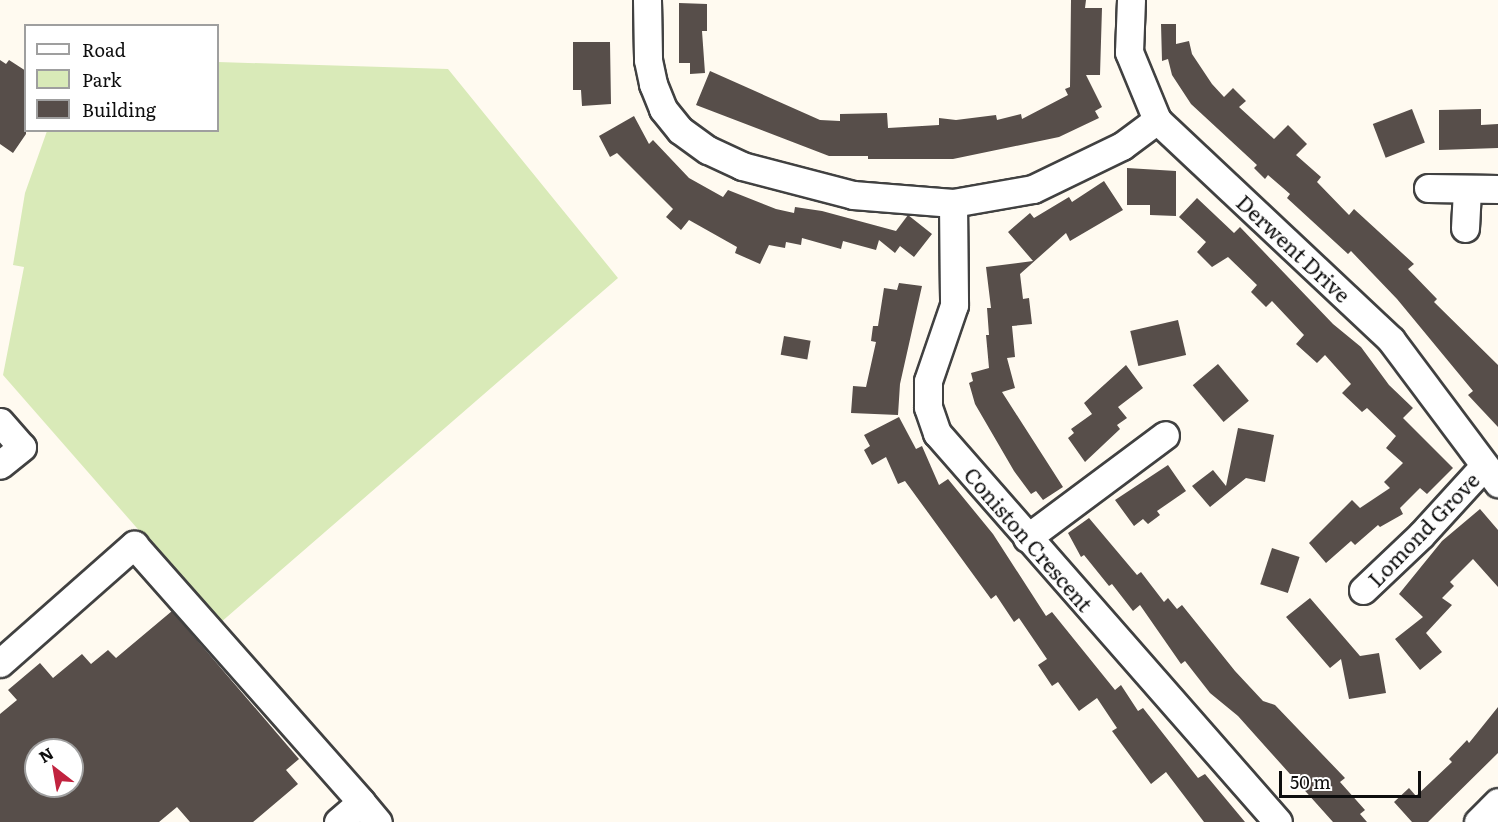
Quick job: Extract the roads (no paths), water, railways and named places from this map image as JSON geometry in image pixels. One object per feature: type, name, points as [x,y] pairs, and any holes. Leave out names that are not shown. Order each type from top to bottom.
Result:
[{"type":"street","points":[[647,0],[648,60],[653,84],[663,109],[680,130],[708,150],[742,166],[853,195],[953,203],[1033,189],[1122,146],[1157,120]]},
{"type":"street","name":"Derwent Drive","points":[[1131,0],[1129,52],[1157,120],[1391,340],[1491,475]]},
{"type":"street","points":[[1428,188],[1498,189]]},
{"type":"street","points":[[1465,228],[1467,190]]},
{"type":"street","name":"Coniston Crescent","points":[[953,203],[954,305],[928,381],[928,407],[937,433],[1278,822]]},
{"type":"street","points":[[0,422],[22,447],[0,465]]},
{"type":"street","points":[[1027,538],[1165,435]]},
{"type":"street","name":"Lomond Grove","points":[[1363,590],[1421,535],[1491,475]]},
{"type":"street","points":[[0,663],[134,545],[370,812],[338,822]]},
{"type":"street","points":[[1478,822],[1498,802]]}]
